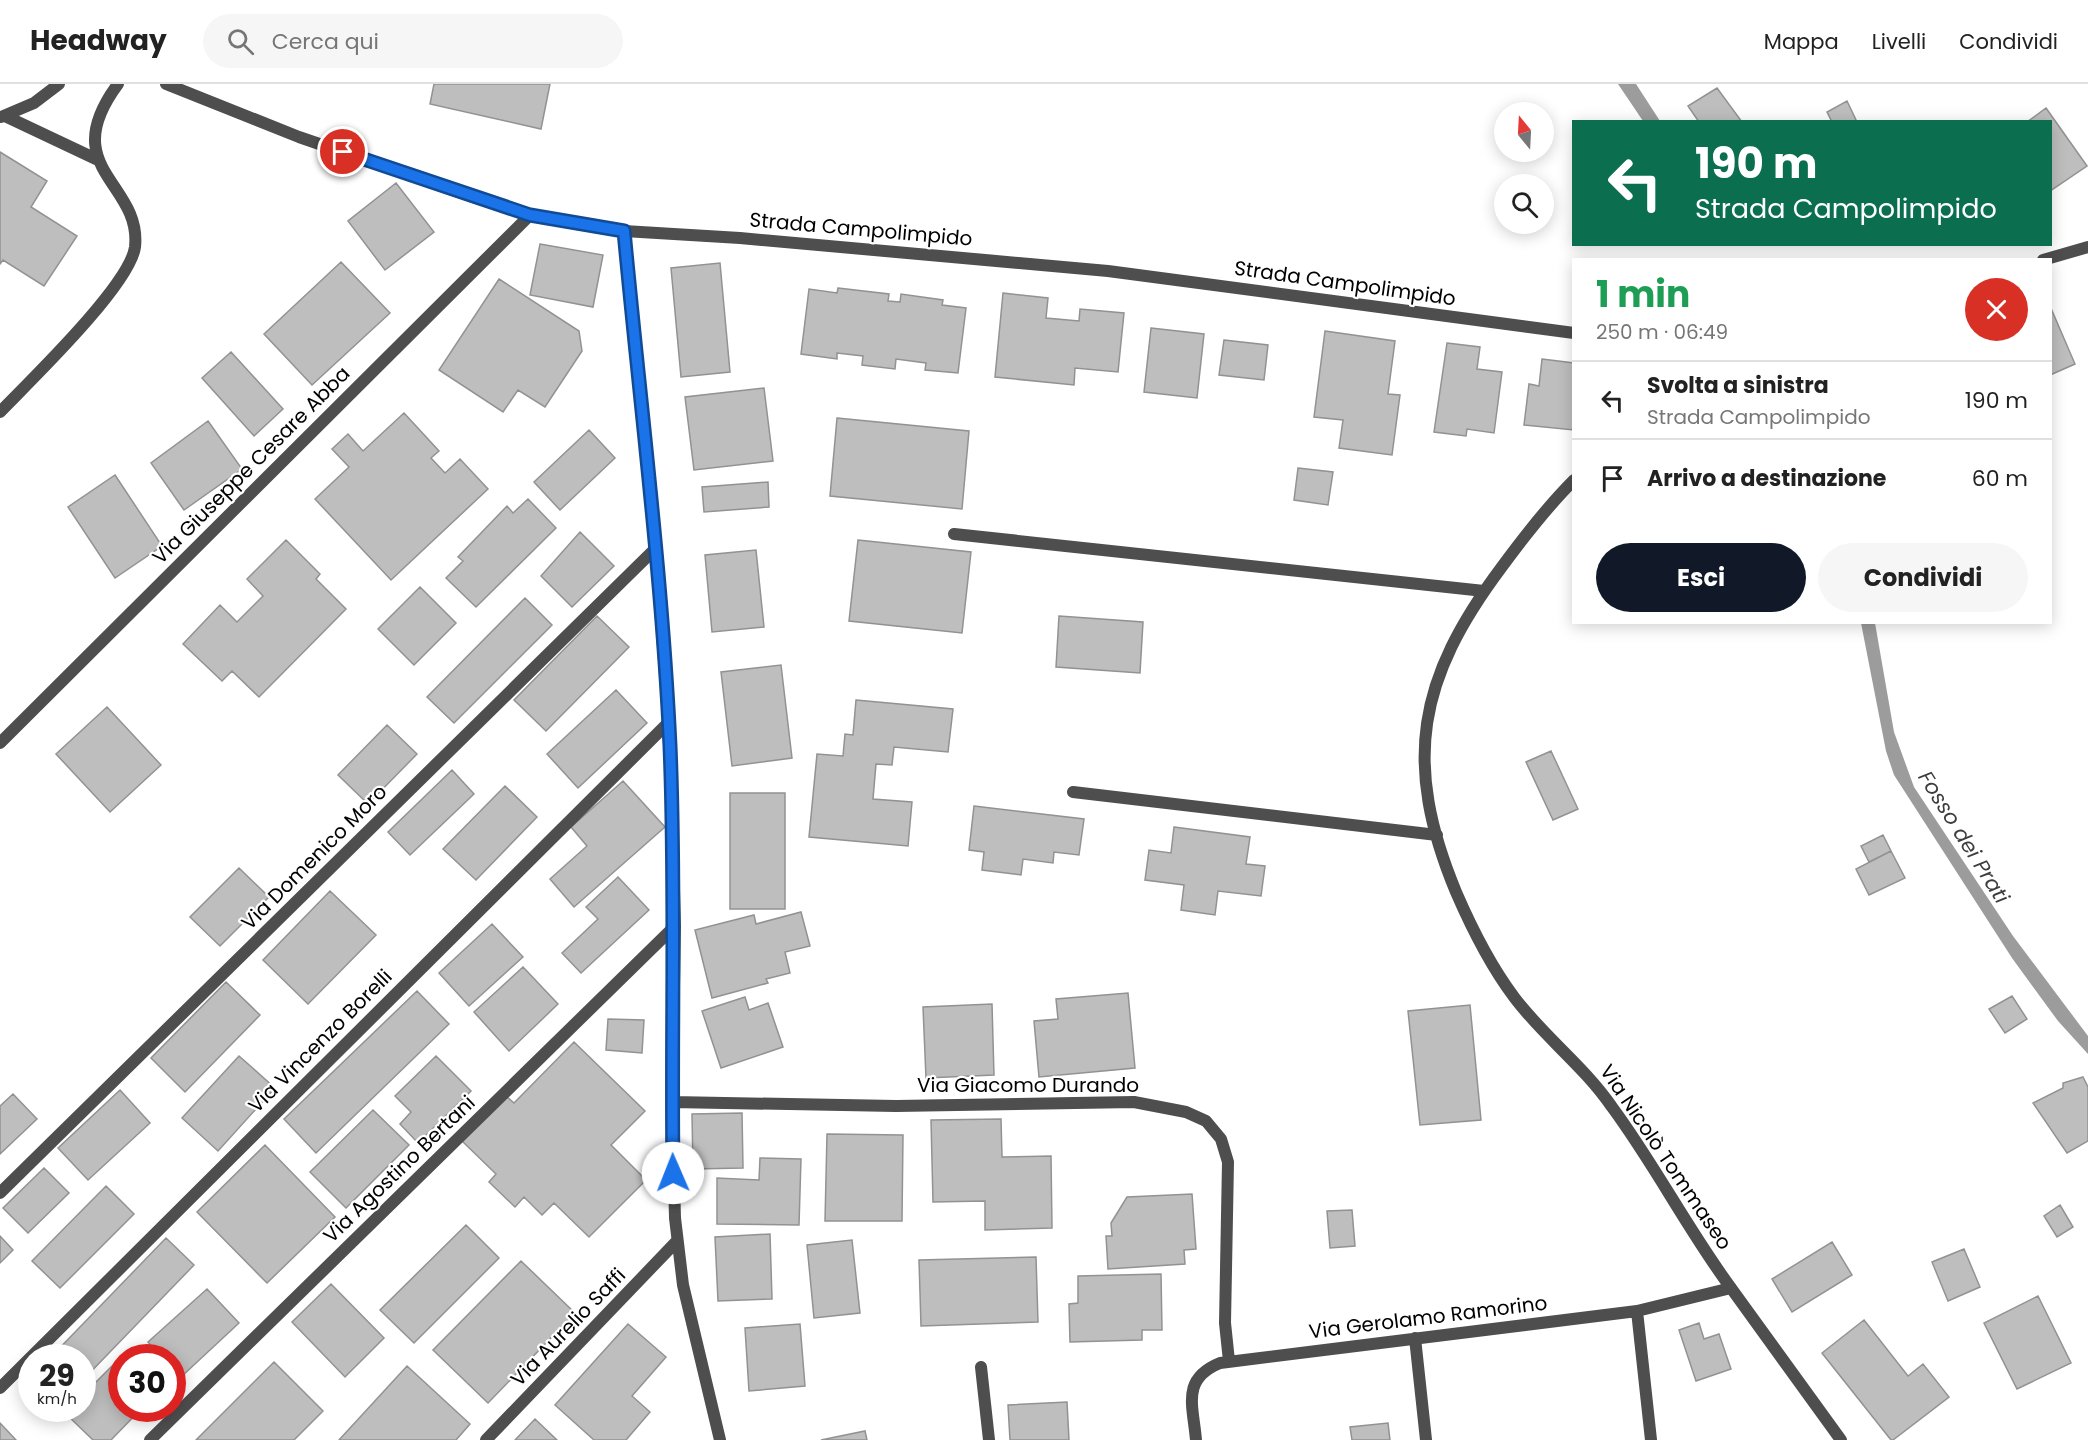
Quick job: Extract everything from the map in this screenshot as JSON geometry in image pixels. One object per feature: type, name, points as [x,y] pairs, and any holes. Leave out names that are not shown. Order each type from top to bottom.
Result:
[{"type":"street","points":[[2,116],[34,103],[59,84]]},
{"type":"street","points":[[0,412],[109,296],[132,259],[135,246],[129,216],[96,159],[98,120],[107,98],[118,84]]},
{"type":"street","name":"Strada Campolimpido","points":[[166,84],[299,137],[530,215],[624,231],[740,238],[1108,271],[1572,333]]},
{"type":"street","points":[[2,116],[96,159]]},
{"type":"street","name":"Via Giuseppe Cesare Abba","points":[[0,743],[530,215]]},
{"type":"street","points":[[624,231],[656,548],[668,723],[675,926],[673,1193],[683,1285],[720,1440]]},
{"type":"street","points":[[2050,258],[2088,247]]},
{"type":"street","name":"Via Nicolò Tommaseo","points":[[1572,482],[1535,524],[1484,591],[1450,647],[1431,701],[1424,771],[1437,835],[1465,913],[1498,974],[1525,1011],[1573,1058],[1611,1104],[1731,1288],[1841,1440]]},
{"type":"street","points":[[954,534],[1484,591]]},
{"type":"street","name":"Via Domenico Moro","points":[[0,1193],[656,548]]},
{"type":"street","name":"Via Vincenzo Borelli","points":[[0,1388],[668,723]]},
{"type":"street","points":[[1073,792],[1437,835]]},
{"type":"street","name":"Via Agostino Bertani","points":[[150,1440],[675,926]]},
{"type":"street","name":"Via Giacomo Durando","points":[[672,1102],[896,1106],[1121,1101],[1162,1106],[1195,1115],[1215,1128],[1228,1162],[1225,1323],[1230,1361]]},
{"type":"street","name":"Via Aurelio Saffi","points":[[486,1440],[677,1241]]},
{"type":"street","name":"Via Gerolamo Ramorino","points":[[1197,1440],[1193,1384],[1205,1369],[1230,1361],[1637,1311],[1731,1288]]},
{"type":"street","points":[[1637,1311],[1651,1440]]},
{"type":"street","points":[[1415,1338],[1426,1440]]},
{"type":"street","points":[[981,1367],[989,1440]]},
{"type":"shaded area","points":[[1618,84],[1636,84],[1659,120],[1642,120]]},
{"type":"shaded area","points":[[1861,624],[1875,624],[1894,732],[1914,787],[2013,936],[2088,1036],[2088,1054],[2058,1021],[2012,958],[1894,775],[1886,751]]},
{"type":"building","points":[[434,84],[550,84],[541,129],[430,104]]},
{"type":"building","points":[[1717,88],[1741,120],[1698,120],[1688,106]]},
{"type":"building","points":[[1847,101],[1856,120],[1831,120],[1827,112]]},
{"type":"building","points":[[2046,108],[2087,166],[2052,190],[2052,120],[2030,120]]},
{"type":"building","points":[[0,152],[47,181],[31,207],[77,236],[44,286],[3,260],[0,264]]},
{"type":"building","points":[[396,183],[434,232],[385,270],[348,221]]},
{"type":"building","points":[[540,244],[603,255],[593,307],[530,295]]},
{"type":"building","points":[[341,262],[390,313],[312,385],[264,334]]},
{"type":"building","points":[[720,263],[730,372],[681,377],[671,268]]},
{"type":"building","points":[[499,279],[579,331],[582,351],[545,407],[518,390],[503,412],[439,370]]},
{"type":"building","points":[[838,288],[889,294],[888,301],[900,302],[901,294],[943,300],[942,305],[966,308],[958,373],[925,370],[926,363],[896,359],[895,369],[862,365],[863,356],[837,353],[837,359],[801,354],[809,289],[837,293]]},
{"type":"building","points":[[1003,293],[1048,298],[1046,318],[1079,321],[1080,309],[1124,313],[1118,372],[1075,368],[1074,385],[995,377]]},
{"type":"building","points":[[2052,311],[2075,364],[2052,374]]},
{"type":"building","points":[[1151,328],[1204,334],[1197,398],[1144,392]]},
{"type":"building","points":[[1325,331],[1395,341],[1388,394],[1400,395],[1392,455],[1339,448],[1343,420],[1314,417]]},
{"type":"building","points":[[1224,340],[1268,345],[1264,380],[1219,375]]},
{"type":"building","points":[[1447,343],[1480,347],[1477,369],[1502,372],[1494,433],[1467,429],[1466,436],[1434,432]]},
{"type":"building","points":[[231,352],[283,409],[254,436],[202,378]]},
{"type":"building","points":[[1542,359],[1572,363],[1572,430],[1524,425],[1529,384],[1539,386]]},
{"type":"building","points":[[764,388],[773,461],[694,470],[685,397]]},
{"type":"building","points":[[404,413],[439,451],[431,458],[445,473],[460,459],[488,489],[391,580],[315,499],[349,467],[332,449],[348,434],[363,451]]},
{"type":"building","points":[[837,418],[969,431],[962,509],[830,496]]},
{"type":"building","points":[[208,421],[242,469],[184,510],[151,463]]},
{"type":"building","points":[[589,430],[615,458],[560,510],[534,482]]},
{"type":"building","points":[[1298,468],[1333,472],[1328,505],[1294,500]]},
{"type":"building","points":[[115,475],[162,546],[115,578],[68,507]]},
{"type":"building","points":[[768,482],[769,507],[704,512],[702,487]]},
{"type":"building","points":[[528,499],[556,528],[476,607],[446,578],[463,561],[458,557],[507,506],[513,513]]},
{"type":"building","points":[[580,532],[614,566],[572,607],[541,576]]},
{"type":"building","points":[[286,540],[320,574],[316,579],[346,609],[259,697],[232,671],[222,681],[183,644],[220,605],[237,622],[263,596],[247,579]]},
{"type":"building","points":[[858,540],[971,552],[962,633],[849,621]]},
{"type":"building","points":[[756,550],[764,627],[712,632],[705,555]]},
{"type":"building","points":[[420,587],[456,623],[414,665],[378,629]]},
{"type":"building","points":[[525,598],[552,625],[454,723],[427,697]]},
{"type":"building","points":[[597,616],[629,647],[546,731],[514,700]]},
{"type":"building","points":[[1059,616],[1143,622],[1140,673],[1056,667]]},
{"type":"building","points":[[781,665],[792,758],[732,766],[721,672]]},
{"type":"building","points":[[616,690],[647,723],[578,788],[547,754]]},
{"type":"building","points":[[856,700],[953,709],[948,752],[894,747],[892,765],[876,764],[873,799],[912,802],[908,846],[809,837],[817,754],[843,756],[845,734],[853,735]]},
{"type":"building","points":[[107,707],[161,765],[110,812],[56,754]]},
{"type":"building","points":[[387,725],[417,754],[368,804],[338,775]]},
{"type":"building","points":[[1551,751],[1578,809],[1553,820],[1526,762]]},
{"type":"building","points":[[452,770],[474,794],[410,855],[388,832]]},
{"type":"building","points":[[623,781],[665,827],[574,907],[550,879],[587,846],[571,827]]},
{"type":"building","points":[[505,786],[537,817],[476,880],[443,849]]},
{"type":"building","points":[[730,793],[785,793],[785,909],[730,909]]},
{"type":"building","points":[[974,806],[1084,819],[1079,855],[1054,852],[1053,863],[1023,859],[1021,875],[982,870],[984,852],[969,850]]},
{"type":"building","points":[[1174,827],[1250,837],[1246,864],[1265,866],[1261,896],[1218,891],[1215,915],[1181,910],[1184,885],[1145,880],[1149,850],[1171,853]]},
{"type":"building","points":[[1883,835],[1891,851],[1869,862],[1861,846]]},
{"type":"building","points":[[1891,851],[1905,878],[1869,895],[1856,869]]},
{"type":"building","points":[[239,868],[269,897],[220,946],[190,917]]},
{"type":"building","points":[[618,877],[649,910],[581,973],[562,953],[598,919],[586,907]]},
{"type":"building","points":[[330,891],[376,935],[308,1004],[263,960]]},
{"type":"building","points":[[801,912],[810,946],[785,952],[790,973],[766,979],[768,983],[712,998],[695,930],[754,915],[756,924]]},
{"type":"building","points":[[492,924],[523,957],[469,1006],[439,973]]},
{"type":"building","points":[[523,967],[558,1004],[509,1051],[474,1012]]},
{"type":"building","points":[[226,982],[260,1015],[185,1092],[151,1058]]},
{"type":"building","points":[[417,991],[449,1024],[316,1153],[284,1119]]},
{"type":"building","points":[[1128,993],[1135,1068],[1039,1077],[1034,1021],[1058,1019],[1056,999]]},
{"type":"building","points":[[2012,996],[2027,1019],[2005,1033],[1989,1009]]},
{"type":"building","points":[[745,997],[749,1010],[768,1003],[783,1047],[721,1068],[702,1011]]},
{"type":"building","points":[[992,1004],[994,1075],[926,1078],[923,1007]]},
{"type":"building","points":[[1470,1005],[1481,1120],[1420,1125],[1408,1011]]},
{"type":"building","points":[[608,1019],[644,1020],[642,1053],[606,1050]]},
{"type":"building","points":[[574,1042],[645,1111],[611,1145],[646,1180],[589,1237],[554,1203],[542,1215],[524,1197],[515,1207],[489,1182],[496,1174],[461,1140],[505,1095],[514,1103]]},
{"type":"building","points":[[239,1056],[275,1088],[218,1151],[182,1118]]},
{"type":"building","points":[[436,1056],[471,1091],[418,1143],[400,1124],[411,1112],[395,1096]]},
{"type":"building","points":[[2083,1077],[2088,1087],[2088,1141],[2067,1153],[2033,1103],[2063,1088],[2063,1083]]},
{"type":"building","points":[[120,1090],[150,1123],[88,1180],[58,1148]]},
{"type":"building","points":[[13,1094],[37,1119],[0,1154],[0,1106]]},
{"type":"building","points":[[373,1110],[409,1145],[346,1208],[310,1172]]},
{"type":"building","points":[[742,1113],[743,1168],[693,1169],[692,1114]]},
{"type":"building","points":[[1001,1119],[1002,1157],[1051,1156],[1052,1228],[985,1230],[985,1201],[933,1202],[931,1120]]},
{"type":"building","points":[[827,1134],[903,1135],[902,1221],[825,1221]]},
{"type":"building","points":[[265,1145],[335,1217],[267,1283],[197,1212]]},
{"type":"building","points":[[760,1158],[801,1159],[799,1225],[717,1224],[717,1178],[759,1180]]},
{"type":"building","points":[[44,1168],[69,1193],[28,1233],[3,1208]]},
{"type":"building","points":[[106,1186],[134,1214],[60,1288],[32,1261]]},
{"type":"building","points":[[1192,1194],[1196,1249],[1184,1250],[1185,1264],[1108,1269],[1106,1236],[1112,1236],[1111,1223],[1127,1197]]},
{"type":"building","points":[[2060,1205],[2073,1227],[2057,1237],[2044,1216]]},
{"type":"building","points":[[1352,1210],[1355,1246],[1330,1248],[1327,1211]]},
{"type":"building","points":[[466,1225],[499,1258],[414,1343],[380,1310]]},
{"type":"building","points":[[770,1234],[772,1299],[718,1301],[715,1237]]},
{"type":"building","points":[[0,1236],[13,1250],[0,1263]]},
{"type":"building","points":[[166,1238],[194,1265],[118,1344],[108,1344],[108,1354],[96,1366],[96,1344],[64,1344]]},
{"type":"building","points":[[852,1240],[860,1313],[814,1318],[807,1245]]},
{"type":"building","points":[[1832,1242],[1852,1275],[1792,1312],[1772,1279]]},
{"type":"building","points":[[1964,1249],[1980,1287],[1948,1301],[1932,1262]]},
{"type":"building","points":[[1036,1257],[1038,1322],[921,1326],[919,1260]]},
{"type":"building","points":[[521,1261],[575,1313],[488,1403],[433,1350]]},
{"type":"building","points":[[1161,1274],[1162,1330],[1142,1330],[1142,1340],[1070,1342],[1069,1304],[1078,1303],[1078,1276]]},
{"type":"building","points":[[331,1284],[384,1338],[345,1377],[292,1322]]},
{"type":"building","points":[[207,1289],[239,1323],[186,1372],[186,1344],[150,1344],[148,1342]]},
{"type":"building","points":[[2038,1296],[2071,1363],[2017,1389],[1984,1323]]},
{"type":"building","points":[[1864,1320],[1908,1376],[1923,1364],[1949,1397],[1893,1440],[1822,1353]]},
{"type":"building","points":[[1699,1323],[1704,1339],[1719,1334],[1731,1369],[1696,1381],[1679,1330]]},
{"type":"building","points":[[628,1324],[666,1357],[632,1396],[650,1412],[626,1440],[594,1440],[555,1405]]},
{"type":"building","points":[[800,1324],[805,1386],[749,1391],[745,1328]]},
{"type":"building","points":[[274,1362],[323,1411],[294,1440],[196,1440]]},
{"type":"building","points":[[407,1366],[470,1424],[456,1440],[339,1440]]},
{"type":"building","points":[[108,1370],[108,1422],[128,1422],[111,1440],[93,1440],[74,1422],[96,1422],[96,1382]]},
{"type":"building","points":[[1067,1402],[1069,1440],[1010,1440],[1008,1405]]},
{"type":"building","points":[[535,1419],[557,1440],[515,1440]]},
{"type":"building","points":[[0,1423],[16,1440],[0,1440]]},
{"type":"building","points":[[1388,1423],[1390,1440],[1352,1440],[1350,1427]]},
{"type":"building","points":[[865,1431],[867,1440],[821,1440]]},
{"type":"route","points":[[343,152],[530,215],[624,231],[656,548],[670,746],[675,926],[673,1173]]},
{"type":"water label","name":"Fosso dei Prati","points":[[1964,837]]}]
